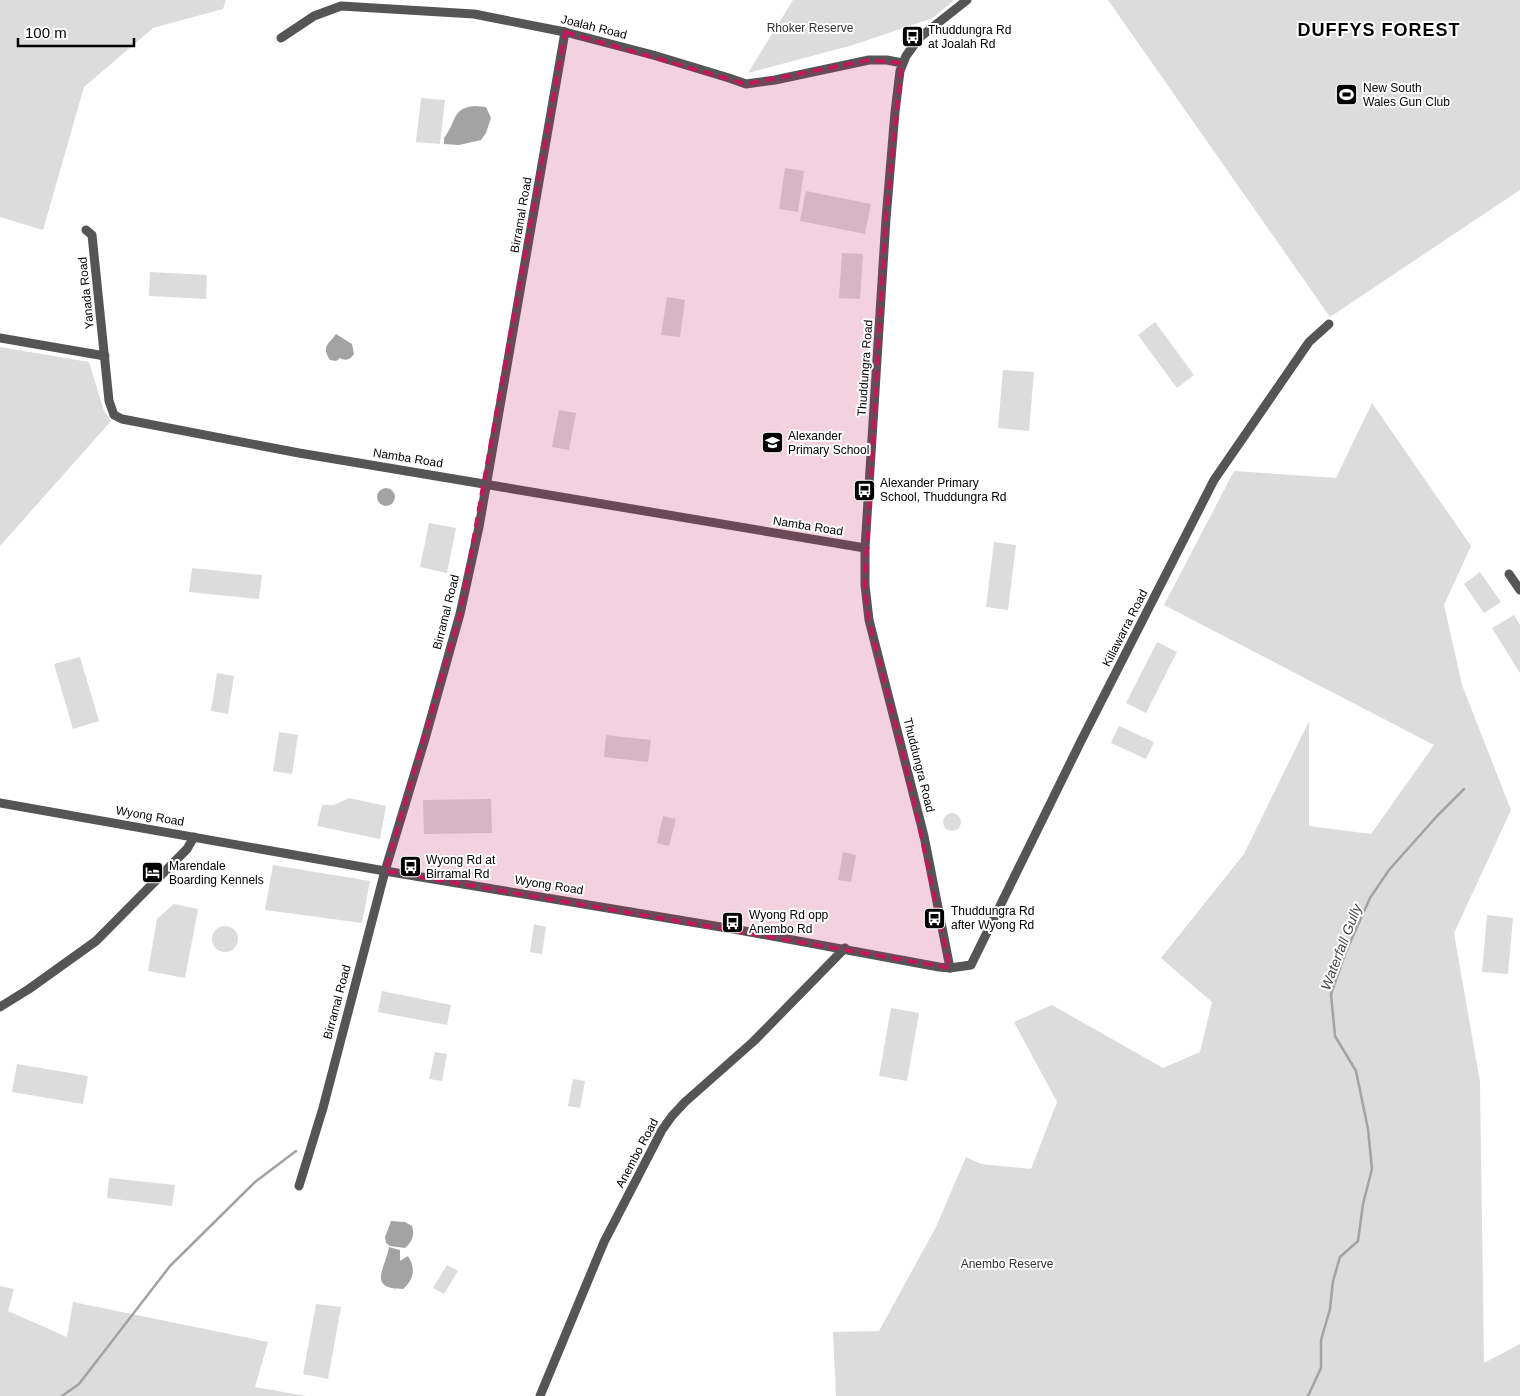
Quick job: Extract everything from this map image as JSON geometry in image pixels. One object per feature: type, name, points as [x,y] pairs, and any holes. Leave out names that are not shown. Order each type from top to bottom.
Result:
[{"type":"street","name":"Thuddungra Road","points":[[950,968],[924,836],[869,620],[865,586],[865,548],[898,81],[902,63],[919,38],[967,0]]},
{"type":"street","name":"Joalah Road","points":[[281,38],[314,16],[342,6],[474,14],[565,32],[653,55],[746,84],[775,80],[869,60],[887,60],[902,63]]},
{"type":"street","name":"Birramal Road","points":[[299,1186],[323,1108],[385,871],[460,614],[479,527],[565,32]]},
{"type":"street","name":"Yanada Road","points":[[86,230],[92,235],[105,356]]},
{"type":"street","name":"Killawarra Road","points":[[973,962],[1081,741],[1214,480],[1309,342],[1329,324]]},
{"type":"street","points":[[0,338],[105,356]]},
{"type":"street","name":"Namba Road","points":[[105,356],[110,408],[114,415],[122,419],[300,453],[865,548]]},
{"type":"street","points":[[1509,574],[1520,590]]},
{"type":"street","name":"Wyong Road","points":[[0,803],[385,871],[845,948],[950,968],[965,967],[973,962]]},
{"type":"street","points":[[0,1007],[29,989],[96,941],[187,849],[194,837]]},
{"type":"street","name":"Anembo Road","points":[[540,1396],[604,1242],[662,1130],[685,1102],[773,1023],[845,948]]},
{"type":"highlighted area","points":[[565,32],[746,84],[869,60],[902,63],[886,219],[865,585],[869,620],[905,761],[950,968],[385,871],[460,614]]},
{"type":"green space","points":[[0,0],[226,0],[223,9],[153,28],[84,87],[43,230],[0,217]]},
{"type":"green space","name":"Rhoker Reserve","points":[[793,0],[954,0],[933,18],[853,45],[748,73]]},
{"type":"green space","name":"New South Wales Gun Club","points":[[1108,0],[1520,0],[1520,190],[1330,317]]},
{"type":"green space","points":[[421,98],[445,100],[440,144],[416,142]]},
{"type":"green space","points":[[785,168],[804,171],[798,212],[779,209]]},
{"type":"green space","points":[[806,191],[871,204],[865,234],[800,221]]},
{"type":"green space","points":[[842,253],[863,254],[860,299],[839,298]]},
{"type":"green space","points":[[150,272],[207,275],[206,299],[149,296]]},
{"type":"green space","points":[[667,297],[685,300],[680,337],[661,335]]},
{"type":"green space","points":[[1155,322],[1194,375],[1177,388],[1138,335]]},
{"type":"green space","points":[[0,347],[89,362],[104,411],[111,421],[0,546]]},
{"type":"green space","points":[[1003,370],[1034,372],[1029,431],[998,428]]},
{"type":"green space","name":"Anembo Reserve","points":[[1372,403],[1471,546],[1444,605],[1462,685],[1511,810],[1454,933],[1480,1082],[1484,1363],[1520,1344],[1520,1396],[836,1396],[833,1332],[879,1331],[936,1227],[966,1157],[981,1164],[1031,1169],[1057,1102],[1014,1022],[1052,1005],[1163,1068],[1200,1052],[1212,1002],[1161,958],[1244,854],[1309,721],[1309,826],[1371,834],[1434,745],[1164,605],[1234,471],[1336,478]]},
{"type":"green space","points":[[559,410],[576,413],[569,450],[552,447]]},
{"type":"green space","points":[[429,523],[456,528],[447,573],[420,567]]},
{"type":"green space","points":[[994,542],[1016,545],[1008,610],[986,607]]},
{"type":"green space","points":[[192,568],[262,575],[259,599],[189,592]]},
{"type":"green space","points":[[1480,572],[1501,602],[1484,613],[1464,584]]},
{"type":"green space","points":[[1514,615],[1520,625],[1520,673],[1492,628]]},
{"type":"green space","points":[[1157,642],[1177,652],[1146,713],[1126,703]]},
{"type":"green space","points":[[80,657],[99,721],[73,729],[54,664]]},
{"type":"green space","points":[[217,673],[234,676],[228,714],[211,711]]},
{"type":"green space","points":[[1119,726],[1154,742],[1146,759],[1111,743]]},
{"type":"green space","points":[[279,732],[298,735],[292,774],[273,771]]},
{"type":"green space","points":[[606,735],[651,740],[648,762],[604,757]]},
{"type":"green space","points":[[349,798],[386,806],[380,839],[317,826],[322,805],[334,805]]},
{"type":"green space","points":[[491,799],[492,833],[424,834],[423,800]]},
{"type":"green space","points":[[948,813],[956,813],[961,818],[959,829],[948,831],[943,826],[943,818]]},
{"type":"green space","points":[[663,816],[676,819],[669,846],[657,843]]},
{"type":"green space","points":[[843,852],[856,855],[851,882],[838,880]]},
{"type":"green space","points":[[273,865],[370,881],[362,923],[265,910]]},
{"type":"green space","points":[[174,904],[198,909],[185,978],[148,971],[157,919]]},
{"type":"green space","points":[[1487,915],[1513,918],[1508,974],[1482,972]]},
{"type":"green space","points":[[534,924],[546,927],[542,954],[530,952]]},
{"type":"green space","points":[[225,926],[234,930],[238,939],[234,948],[225,952],[216,948],[212,939],[216,930]]},
{"type":"green space","points":[[382,991],[451,1005],[447,1025],[378,1012]]},
{"type":"green space","points":[[891,1008],[919,1013],[907,1081],[879,1076]]},
{"type":"green space","points":[[435,1052],[447,1054],[442,1081],[429,1079]]},
{"type":"green space","points":[[17,1064],[88,1076],[83,1104],[12,1092]]},
{"type":"green space","points":[[573,1079],[585,1081],[580,1108],[568,1106]]},
{"type":"green space","points":[[109,1178],[175,1185],[172,1206],[107,1198]]},
{"type":"green space","points":[[447,1265],[458,1271],[444,1294],[433,1288]]},
{"type":"green space","points":[[0,1286],[14,1289],[8,1311],[67,1337],[73,1302],[268,1342],[255,1387],[306,1396],[0,1396]]},
{"type":"green space","points":[[316,1304],[341,1307],[328,1379],[303,1374]]},
{"type":"shaded area","points":[[467,107],[486,107],[491,118],[486,133],[481,140],[459,145],[444,144],[444,138],[458,113]]},
{"type":"shaded area","points":[[336,334],[352,344],[354,354],[349,359],[330,360],[327,355],[326,348]]},
{"type":"shaded area","points":[[382,488],[390,488],[395,493],[393,504],[382,506],[377,501],[377,493]]},
{"type":"shaded area","points":[[391,1221],[405,1222],[412,1226],[412,1238],[405,1248],[390,1246],[386,1243],[385,1237]]},
{"type":"shaded area","points":[[389,1247],[400,1250],[400,1261],[408,1256],[412,1265],[412,1278],[403,1289],[385,1286],[382,1282],[382,1270]]},
{"type":"waterway","name":"Waterfall Gully","points":[[1308,1396],[1321,1368],[1321,1340],[1330,1309],[1333,1281],[1340,1257],[1358,1241],[1363,1204],[1372,1169],[1368,1129],[1356,1071],[1335,1036],[1331,994],[1345,954],[1370,898],[1389,870],[1464,789]]},
{"type":"waterway","points":[[62,1396],[79,1384],[170,1266],[255,1182],[296,1151]]},
{"type":"place","name":"Thuddungra Rd at Joalah Rd","points":[[912,37]]},
{"type":"place","name":"New South Wales Gun Club","points":[[1347,95]]},
{"type":"place","name":"Alexander Primary School","points":[[772,443]]},
{"type":"place","name":"Alexander Primary School, Thuddungra Rd","points":[[864,490]]},
{"type":"place","name":"Wyong Rd at Birramal Rd","points":[[410,867]]},
{"type":"place","name":"Marendale Boarding Kennels","points":[[153,873]]},
{"type":"place","name":"Thuddungra Rd after Wyong Rd","points":[[935,918]]},
{"type":"place","name":"Wyong Rd opp Anembo Rd","points":[[733,922]]},
{"type":"district","name":"DUFFYS FOREST","points":[[1379,30]]}]
